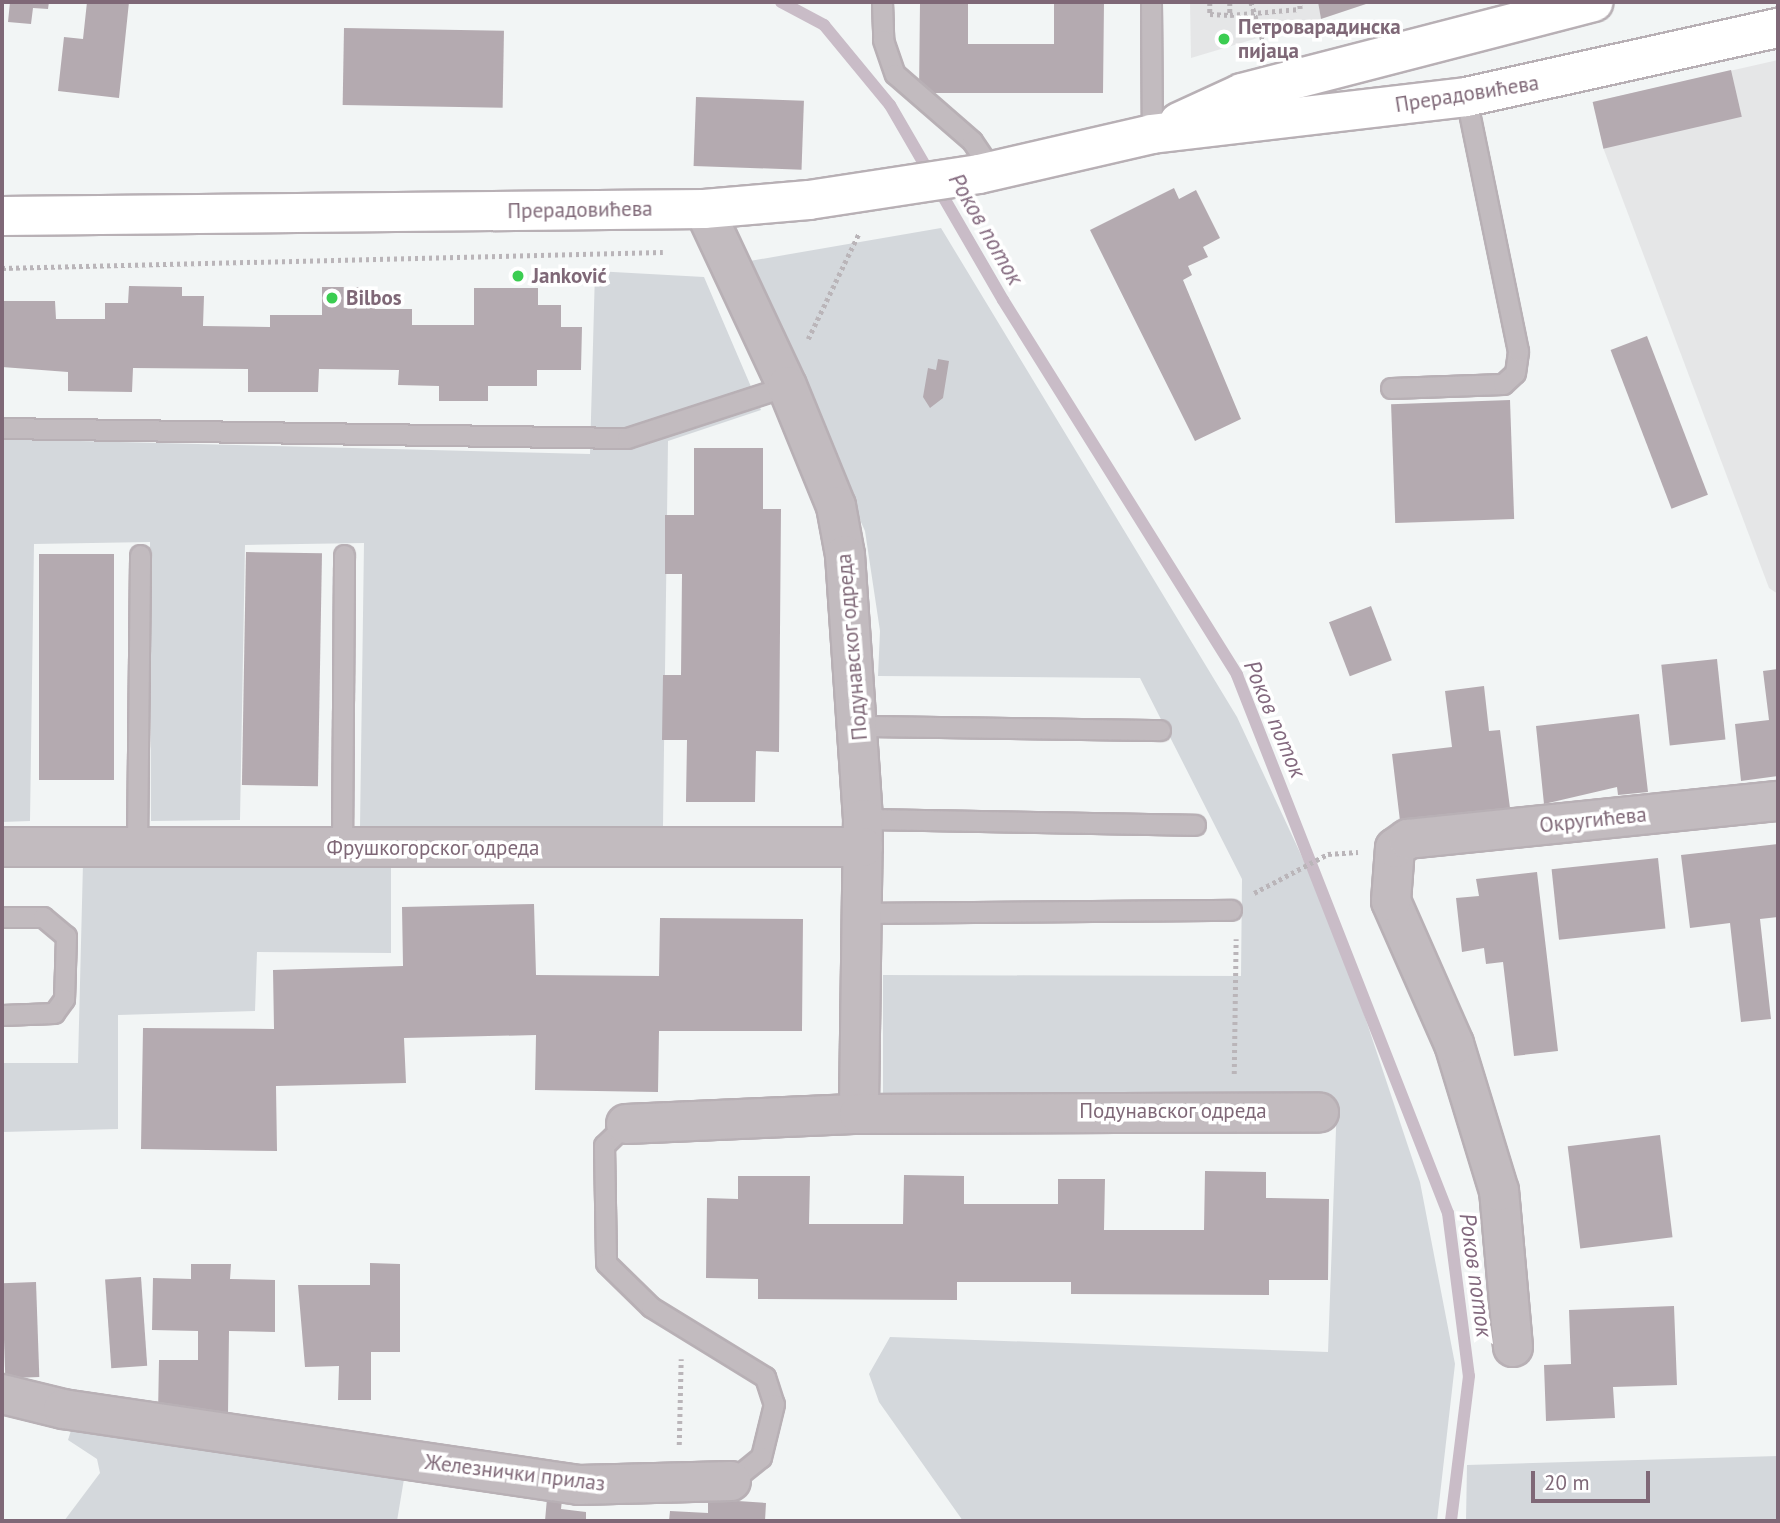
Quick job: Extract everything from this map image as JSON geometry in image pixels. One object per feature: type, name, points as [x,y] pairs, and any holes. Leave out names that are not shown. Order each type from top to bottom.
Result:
[{"type":"main road","name":"Прерадовићева","points":[[1152,134],[1242,93],[1552,7],[1593,2]]},
{"type":"main road","name":"Прерадовићева","points":[[2,216],[704,209],[873,191],[986,172],[1152,134],[1465,97],[1778,28]]},
{"type":"street","name":"Подунавског одреда","points":[[704,209],[787,386],[835,506],[860,726],[864,913],[859,1114]]},
{"type":"street","name":"Округићева","points":[[1513,1347],[1499,1191],[1454,1044],[1391,901],[1390,862],[1408,839],[1778,802]]},
{"type":"street","name":"Фрушкогорског одреда","points":[[2,847],[342,849],[863,833]]},
{"type":"street","name":"Подунавског одреда","points":[[626,1124],[859,1114],[1234,1110],[1318,1112]]},
{"type":"street","name":"Железнички прилаз","points":[[2,1394],[63,1409],[579,1485],[677,1485],[731,1481]]},
{"type":"lane","points":[[882,2],[883,40],[895,74],[972,141],[986,172]]},
{"type":"lane","points":[[1152,2],[1152,134]]},
{"type":"lane","points":[[1391,388],[1503,384],[1515,373],[1518,351],[1465,97]]},
{"type":"lane","points":[[2,428],[627,439],[787,386]]},
{"type":"lane","points":[[137,846],[140,555]]},
{"type":"lane","points":[[342,849],[344,555]]},
{"type":"lane","points":[[860,726],[1160,730]]},
{"type":"lane","points":[[863,833],[1195,825]]},
{"type":"lane","points":[[864,913],[1231,911]]},
{"type":"lane","points":[[2,917],[43,917],[66,936],[64,999],[54,1013],[2,1015]]},
{"type":"lane","name":"Железнички прилаз","points":[[626,1124],[604,1145],[606,1263],[651,1307],[732,1351],[768,1386],[774,1404],[770,1436],[751,1471],[731,1481]]},
{"type":"path","points":[[1210,2],[1210,15],[1300,9],[1299,2]]},
{"type":"path","points":[[1230,2],[1230,15]]},
{"type":"path","points":[[1251,2],[1251,14],[1268,53]]},
{"type":"path","points":[[801,351],[863,226]]},
{"type":"path","points":[[1269,881],[1328,854]]},
{"type":"path","points":[[1234,1110],[1236,934]]},
{"type":"path","points":[[677,1485],[682,1324]]},
{"type":"shaded area","name":"Петроварадинска пијаца","points":[[1190,2],[1318,2],[1321,19],[1191,58]]},
{"type":"shaded area","points":[[1778,60],[1778,594],[1769,588],[1604,150],[1593,102]]},
{"type":"shaded area","points":[[941,228],[1237,717],[1336,930],[1420,1182],[1455,1364],[1437,1521],[963,1521],[879,1402],[869,1374],[890,1337],[1328,1352],[1337,1101],[883,1106],[883,975],[1241,976],[1242,879],[1140,678],[878,676],[880,631],[865,531],[744,262]]},
{"type":"shaded area","points":[[595,271],[704,277],[761,410],[668,441],[663,826],[360,828],[364,543],[245,545],[240,820],[151,821],[150,542],[34,544],[30,821],[2,822],[2,439],[590,454]]},
{"type":"shaded area","points":[[83,863],[391,868],[391,953],[257,952],[255,1011],[118,1015],[118,1129],[2,1132],[2,1063],[78,1063]]},
{"type":"shaded area","points":[[73,1424],[404,1479],[397,1521],[64,1521],[100,1473],[97,1459],[68,1440]]},
{"type":"shaded area","points":[[1778,1456],[1778,1521],[1466,1521],[1467,1465]]},
{"type":"building","points":[[10,2],[49,2],[48,9],[33,8],[31,24],[8,22]]},
{"type":"building","points":[[87,2],[129,2],[119,98],[58,91],[64,37],[83,39]]},
{"type":"building","points":[[920,2],[968,2],[968,44],[1054,44],[1054,2],[1104,2],[1103,93],[919,93]]},
{"type":"building","points":[[1318,2],[1372,2],[1321,19]]},
{"type":"building","points":[[344,28],[504,31],[503,108],[343,105]]},
{"type":"building","points":[[1731,70],[1742,117],[1603,149],[1593,102]]},
{"type":"building","points":[[696,97],[804,101],[802,170],[694,166]]},
{"type":"building","points":[[1174,188],[1179,199],[1196,190],[1220,238],[1203,247],[1208,257],[1188,266],[1192,275],[1183,280],[1241,419],[1195,441],[1090,230]]},
{"type":"building","points":[[129,286],[182,287],[182,296],[204,296],[203,326],[270,327],[270,315],[322,315],[322,287],[375,287],[375,309],[412,309],[412,325],[474,325],[474,288],[538,288],[538,305],[561,305],[561,327],[582,327],[581,370],[537,370],[537,386],[488,386],[488,401],[439,401],[439,386],[398,385],[399,370],[319,369],[318,392],[248,392],[248,369],[133,368],[132,392],[68,391],[68,372],[2,367],[2,301],[55,301],[56,319],[105,319],[105,303],[128,303]]},
{"type":"building","points":[[1647,336],[1708,495],[1672,509],[1611,350]]},
{"type":"building","points":[[938,359],[949,361],[943,398],[930,408],[923,397],[928,368],[936,370]]},
{"type":"building","points":[[1510,400],[1514,519],[1395,523],[1391,404]]},
{"type":"building","points":[[694,448],[763,448],[763,509],[781,509],[779,752],[756,751],[755,802],[686,802],[687,740],[662,740],[663,675],[681,675],[682,574],[665,574],[665,515],[694,515]]},
{"type":"building","points":[[246,552],[322,553],[318,786],[242,785]]},
{"type":"building","points":[[39,554],[114,554],[114,780],[39,780]]},
{"type":"building","points":[[1371,606],[1392,660],[1350,676],[1329,622]]},
{"type":"building","points":[[1717,659],[1725,740],[1670,745],[1661,665]]},
{"type":"building","points":[[1778,669],[1778,776],[1741,781],[1735,724],[1769,720],[1763,671]]},
{"type":"building","points":[[1484,686],[1489,731],[1500,730],[1510,808],[1400,821],[1392,754],[1452,747],[1445,691]]},
{"type":"building","points":[[1639,714],[1648,792],[1618,795],[1617,787],[1544,804],[1536,726]]},
{"type":"building","points":[[1778,844],[1778,917],[1760,919],[1771,1019],[1741,1022],[1730,923],[1690,928],[1681,855]]},
{"type":"building","points":[[1658,858],[1665,929],[1559,940],[1552,869]]},
{"type":"building","points":[[1537,872],[1558,1051],[1514,1056],[1503,962],[1486,964],[1484,948],[1462,952],[1456,898],[1479,896],[1476,879]]},
{"type":"building","points":[[534,904],[536,975],[659,976],[660,918],[803,919],[802,1031],[659,1031],[658,1092],[535,1090],[536,1035],[404,1038],[406,1083],[276,1086],[277,1151],[141,1149],[143,1028],[274,1029],[273,970],[403,966],[402,907]]},
{"type":"building","points":[[1660,1135],[1673,1237],[1580,1249],[1568,1146]]},
{"type":"building","points":[[1205,1171],[1266,1172],[1266,1198],[1329,1199],[1328,1280],[1269,1280],[1269,1295],[1071,1294],[1071,1282],[957,1282],[957,1300],[758,1299],[758,1279],[706,1278],[707,1198],[738,1199],[738,1176],[810,1176],[809,1224],[903,1224],[904,1175],[964,1176],[964,1204],[1058,1204],[1058,1179],[1105,1179],[1104,1230],[1204,1230]]},
{"type":"building","points":[[370,1263],[400,1264],[400,1352],[371,1352],[371,1400],[338,1400],[339,1366],[305,1367],[298,1285],[370,1285]]},
{"type":"building","points":[[191,1264],[231,1264],[230,1279],[275,1280],[275,1332],[229,1331],[228,1415],[158,1414],[159,1360],[198,1360],[198,1331],[152,1330],[153,1278],[191,1279]]},
{"type":"building","points":[[141,1277],[147,1366],[111,1368],[105,1280]]},
{"type":"building","points":[[36,1282],[39,1377],[5,1378],[2,1283]]},
{"type":"building","points":[[1674,1306],[1677,1385],[1613,1387],[1615,1418],[1546,1421],[1544,1365],[1571,1364],[1569,1310]]},
{"type":"building","points":[[547,1498],[562,1500],[561,1509],[586,1512],[586,1521],[545,1521]]},
{"type":"building","points":[[708,1499],[766,1503],[765,1521],[669,1521],[670,1511],[708,1513]]},
{"type":"waterway","name":"Роков поток","points":[[781,2],[824,25],[890,105],[1003,300],[1237,675],[1448,1213],[1469,1376],[1451,1521]]},
{"type":"place","name":"Петроварадинска пијаца","points":[[1224,39]]},
{"type":"place","name":"Janković","points":[[518,276]]},
{"type":"place","name":"Bilbos","points":[[332,298]]}]
